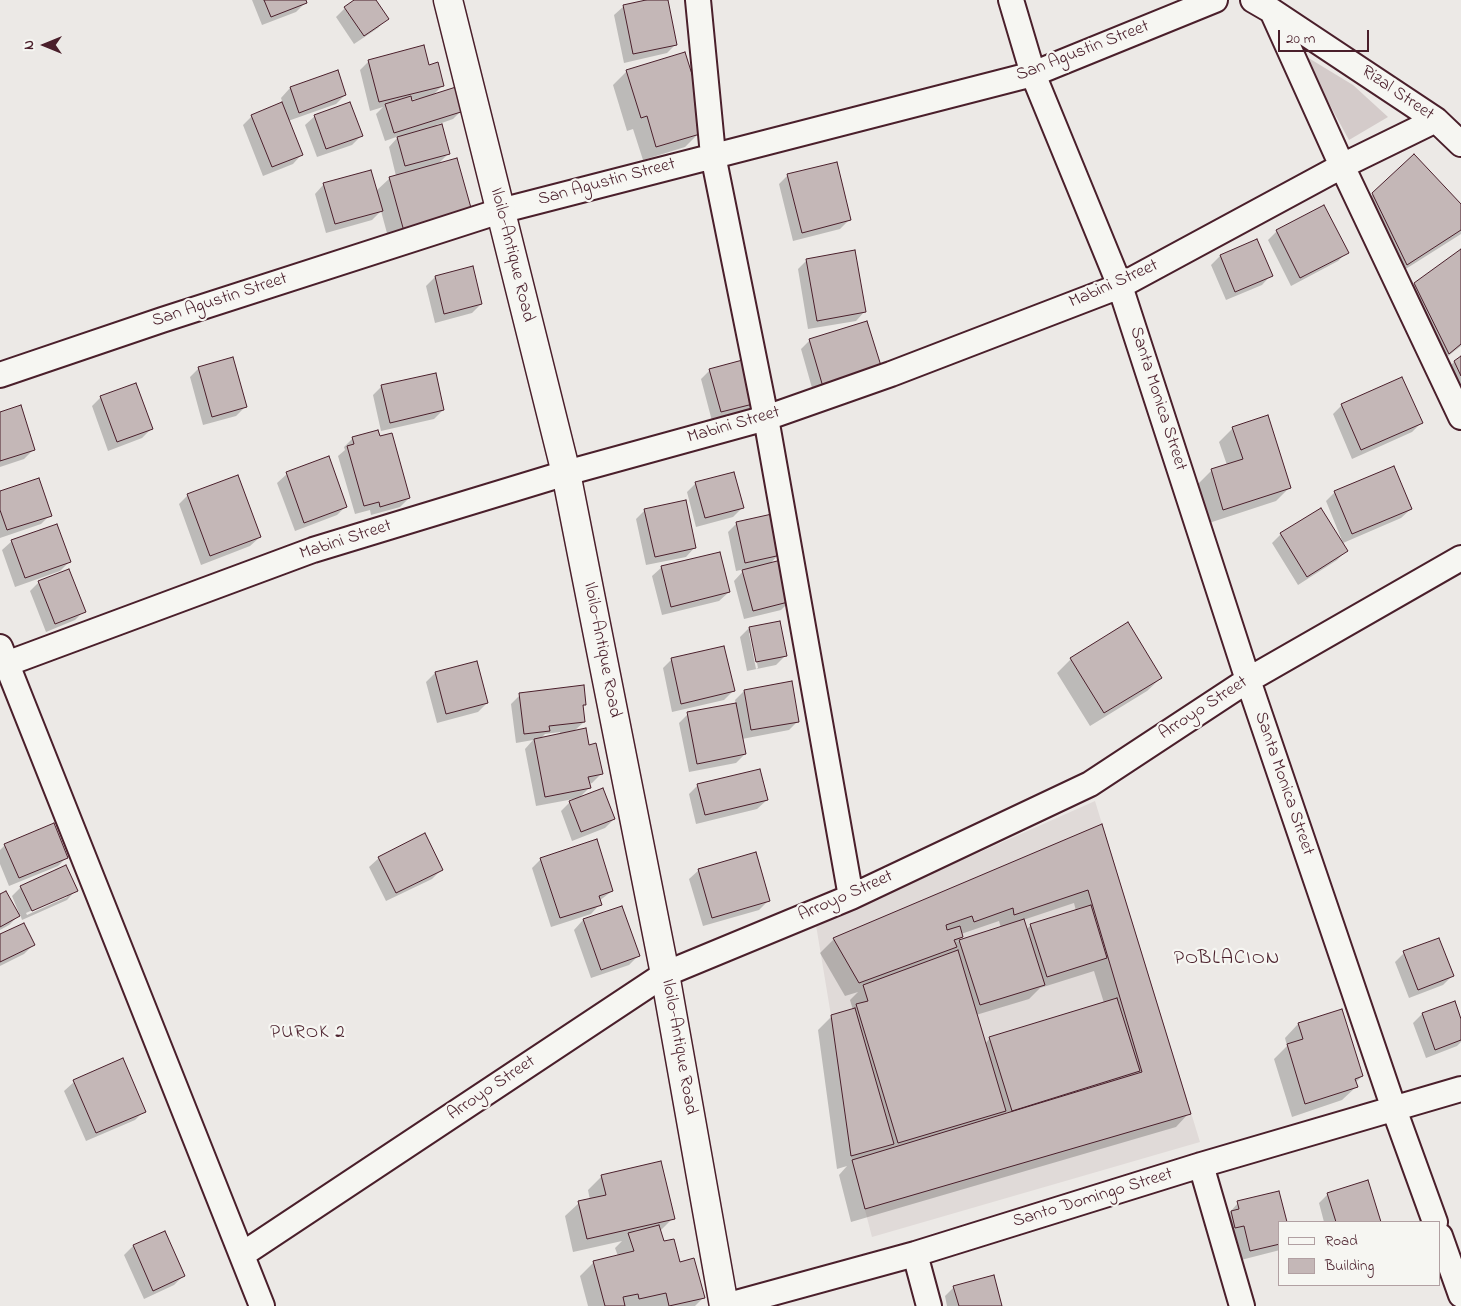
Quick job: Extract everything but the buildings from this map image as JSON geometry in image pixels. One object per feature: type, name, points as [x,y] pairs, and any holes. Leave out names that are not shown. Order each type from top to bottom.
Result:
[{"type":"main road","name":"Iloilo-Antique Road","points":[[448,0],[566,474],[665,974],[725,1306]]},
{"type":"street","points":[[698,0],[713,155],[766,418],[851,897]]},
{"type":"street","name":"Santa Monica Street","points":[[1011,0],[1033,74],[1120,286],[1248,680],[1394,1109],[1435,1221]]},
{"type":"street","name":"San Agustin Street","points":[[0,375],[162,320],[500,211],[1033,74],[1215,0]]},
{"type":"street","points":[[1263,5],[1342,166],[1461,418]]},
{"type":"street","name":"Rizal Street","points":[[1263,5],[1436,120],[1461,144]]},
{"type":"street","name":"Mabini Street","points":[[3,656],[313,550],[566,474],[766,418],[891,374],[1120,286],[1342,166],[1436,120]]},
{"type":"street","name":"Arroyo Street","points":[[243,1254],[665,974],[851,897],[1090,784],[1248,680],[1461,558]]},
{"type":"street","points":[[3,656],[243,1254],[262,1306]]},
{"type":"street","name":"Santo Domingo Street","points":[[725,1306],[915,1254],[1201,1165],[1461,1089]]},
{"type":"street","points":[[1201,1165],[1242,1306]]},
{"type":"street","points":[[1441,1239],[1461,1295]]},
{"type":"street","points":[[915,1254],[929,1306]]},
{"type":"shaded area","points":[[1302,54],[1353,85],[1388,117],[1349,140]]},
{"type":"shaded area","points":[[1095,801],[1200,1142],[872,1237],[851,1156],[841,1076],[816,925]]},
{"type":"district","name":"POBLACION","points":[[1227,960]]},
{"type":"district","name":"PUROK 2","points":[[308,1034]]}]
